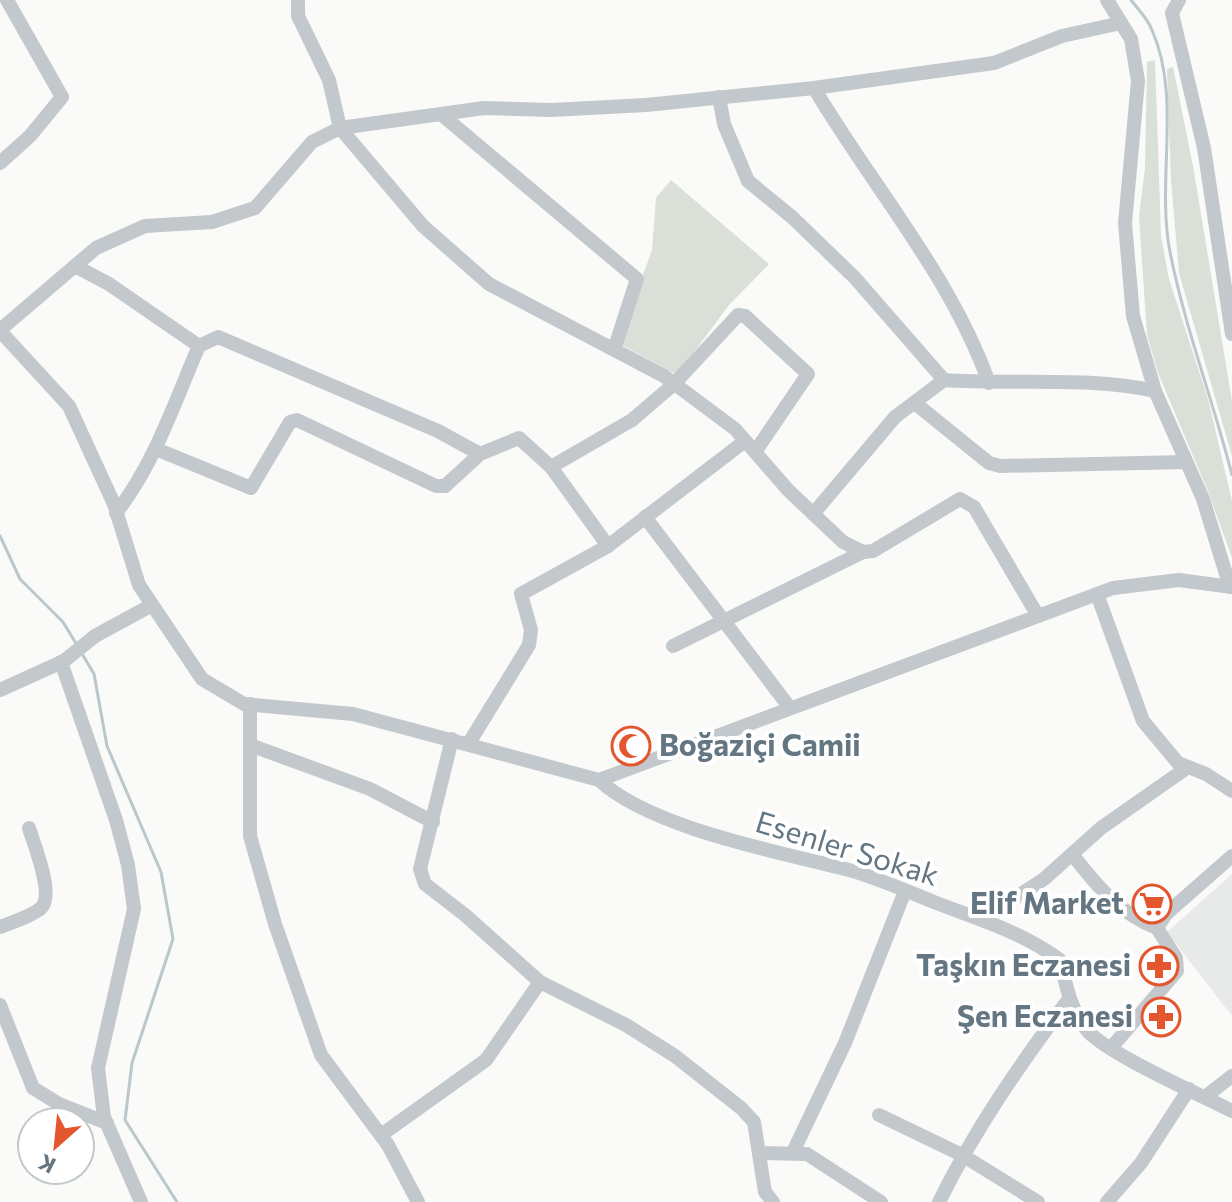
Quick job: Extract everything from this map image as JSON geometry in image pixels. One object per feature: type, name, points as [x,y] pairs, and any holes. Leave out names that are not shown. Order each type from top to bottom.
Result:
[{"type":"street","points":[[0,163],[30,136],[62,97],[7,0]]},
{"type":"street","points":[[298,0],[298,16],[329,80],[340,128],[423,226],[489,284],[549,318],[615,347],[674,384],[735,429],[813,514],[843,542],[863,552]]},
{"type":"street","points":[[1107,0],[1131,39],[1138,81],[1125,223],[1133,316],[1155,391],[1203,499],[1231,587],[1179,580],[1113,588],[599,780],[353,714],[250,704],[202,679],[139,585],[116,513],[69,406],[0,330],[96,248],[145,226],[212,222],[255,208],[312,142],[340,128],[484,108],[551,110],[814,88],[994,63],[1062,36],[1121,23]]},
{"type":"street","points":[[1179,0],[1172,13],[1204,148],[1232,331]]},
{"type":"street","points":[[814,88],[939,281],[974,341],[989,383]]},
{"type":"street","points":[[719,97],[724,124],[748,181],[793,218],[855,278],[944,380]]},
{"type":"street","points":[[442,115],[637,279],[615,347]]},
{"type":"street","points":[[75,266],[109,284],[199,346]]},
{"type":"street","points":[[469,743],[529,645],[531,630],[521,594],[608,546],[645,517],[750,446],[808,374],[745,316],[738,315],[674,384],[632,420],[551,467]]},
{"type":"street","points":[[116,513],[135,489],[156,449],[199,346],[218,337],[291,365],[438,431],[480,454]]},
{"type":"street","points":[[813,514],[895,417],[944,380],[1123,384],[1155,391]]},
{"type":"street","points":[[916,404],[989,463],[1000,466],[1186,462]]},
{"type":"street","points":[[156,449],[251,488],[290,422],[297,420],[436,486],[445,486],[480,454],[519,438],[551,467],[608,546]]},
{"type":"street","points":[[673,646],[863,552],[873,551],[960,499],[974,507],[1038,616]]},
{"type":"street","points":[[645,517],[790,708]]},
{"type":"street","points":[[1097,594],[1143,721],[1178,763],[1232,791]]},
{"type":"street","points":[[0,690],[65,659],[95,636],[152,605]]},
{"type":"street","points":[[65,659],[116,820],[132,888],[134,909],[98,1068],[99,1099],[141,1202]]},
{"type":"street","points":[[250,704],[250,836],[275,924],[321,1055],[381,1135],[418,1202]]},
{"type":"street","points":[[452,739],[420,869],[425,884],[540,982],[626,1025],[675,1056],[754,1122],[765,1192],[773,1202]]},
{"type":"street","points":[[250,745],[370,789],[433,822]]},
{"type":"street","points":[[982,920],[1044,879],[1101,828],[1188,767]]},
{"type":"street","name":"Esenler Sokak","points":[[599,780],[611,792],[731,840],[854,871],[1028,937],[1060,960],[1069,999],[1088,1032],[1111,1048],[1232,1111]]},
{"type":"street","points":[[0,927],[40,909],[46,900],[45,883],[29,828]]},
{"type":"street","points":[[1072,854],[1130,918],[1157,928],[1176,958],[1177,971],[1111,1048]]},
{"type":"street","points":[[1157,928],[1166,914],[1232,856]]},
{"type":"street","points":[[793,1152],[845,1043],[905,891]]},
{"type":"street","points":[[381,1135],[486,1060],[540,982]]},
{"type":"street","points":[[939,1202],[962,1155],[1012,1073],[1069,999]]},
{"type":"street","points":[[0,1005],[33,1088],[59,1104],[107,1123]]},
{"type":"street","points":[[1205,1097],[1232,1076]]},
{"type":"street","points":[[1107,1202],[1141,1163],[1189,1089]]},
{"type":"street","points":[[879,1115],[962,1155],[1038,1202]]},
{"type":"street","points":[[759,1153],[807,1154],[881,1202]]},
{"type":"shaded area","points":[[1155,60],[1161,236],[1169,279],[1208,399],[1232,501],[1232,558],[1208,491],[1158,373],[1147,335],[1139,217],[1145,168],[1147,62]]},
{"type":"shaded area","points":[[1173,67],[1193,166],[1232,401],[1232,456],[1179,273],[1171,180],[1167,69]]},
{"type":"shaded area","points":[[671,180],[769,264],[729,305],[677,375],[622,345],[622,333],[652,250],[656,198]]},
{"type":"shaded area","points":[[1232,874],[1232,1016],[1167,932]]},
{"type":"waterway","points":[[1131,0],[1150,26],[1161,56],[1166,83],[1166,225],[1170,252],[1183,308],[1232,475]]},
{"type":"waterway","points":[[0,536],[20,579],[63,622],[77,645]]},
{"type":"waterway","points":[[81,652],[94,674],[107,746],[161,872],[173,939],[132,1063],[125,1120],[177,1202]]},
{"type":"place","name":"Boğaziçi Camii","points":[[631,746]]},
{"type":"place","name":"Elif Market","points":[[1152,904]]},
{"type":"place","name":"Taşkın Eczanesi","points":[[1159,966]]},
{"type":"place","name":"Şen Eczanesi","points":[[1161,1017]]}]
